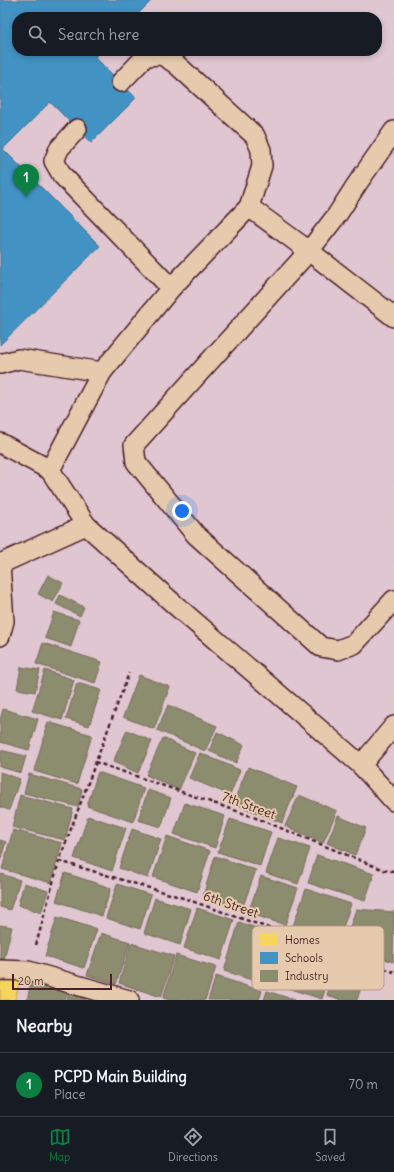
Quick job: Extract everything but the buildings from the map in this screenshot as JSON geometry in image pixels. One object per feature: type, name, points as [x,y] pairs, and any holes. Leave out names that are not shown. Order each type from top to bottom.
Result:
[{"type":"lane","points":[[121,82],[146,56]]},
{"type":"lane","points":[[50,470],[102,372],[171,288],[249,207],[262,166],[261,150],[254,136],[176,64],[164,56]]},
{"type":"lane","points":[[77,129],[59,149],[54,161],[62,175],[171,288]]},
{"type":"lane","points":[[394,131],[337,215],[309,251],[134,445],[136,462],[196,535],[321,647],[338,650],[354,644],[394,600]]},
{"type":"lane","points":[[249,207],[309,251],[394,317]]},
{"type":"lane","points":[[0,364],[19,359],[102,372]]},
{"type":"lane","points":[[0,443],[50,470],[86,525],[174,604],[361,765],[394,801]]},
{"type":"lane","points":[[0,636],[4,621],[0,564],[86,525]]},
{"type":"lane","points":[[361,765],[394,726]]},
{"type":"lane","points":[[0,970],[28,971],[129,1000]]},
{"type":"path","points":[[28,971],[59,861],[129,673]]},
{"type":"path","name":"7th Street","points":[[95,762],[251,816],[384,870],[394,871]]},
{"type":"path","name":"6th Street","points":[[59,861],[183,898],[263,926]]},
{"type":"path","name":"6th Street","points":[[384,968],[394,972]]},
{"type":"shaded area","points":[[0,0],[394,0],[394,970],[383,1000],[0,1000]]},
{"type":"place","name":"PCPD Main Building","points":[[26,197]]}]
